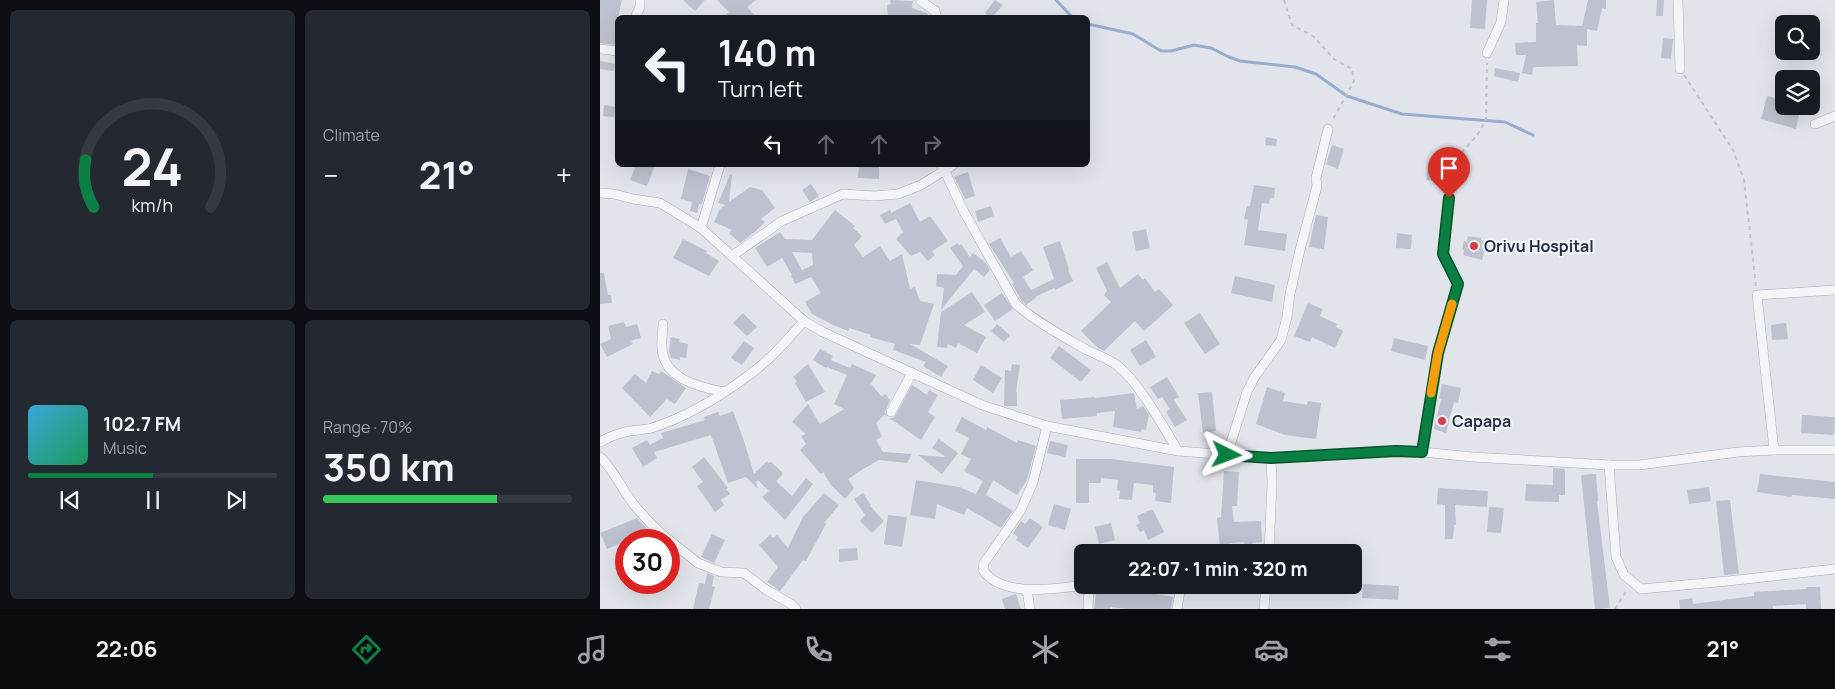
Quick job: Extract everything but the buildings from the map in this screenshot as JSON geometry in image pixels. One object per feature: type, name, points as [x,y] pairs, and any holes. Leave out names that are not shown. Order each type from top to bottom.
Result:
[{"type":"street","points":[[636,15],[640,7],[640,0]]},
{"type":"street","points":[[920,0],[935,11],[936,15]]},
{"type":"street","points":[[1487,53],[1501,22],[1504,0]]},
{"type":"street","points":[[1678,0],[1680,69]]},
{"type":"street","points":[[600,49],[615,51]]},
{"type":"street","points":[[1815,124],[1835,116]]},
{"type":"street","points":[[1227,455],[1247,392],[1263,364],[1281,340],[1300,250],[1317,186],[1316,178],[1328,129]]},
{"type":"street","points":[[701,228],[719,167]]},
{"type":"street","points":[[732,256],[782,220],[843,194],[875,196],[898,194],[921,185],[947,167],[963,210],[1016,304],[1026,313],[1069,340],[1117,366],[1129,377],[1178,451]]},
{"type":"street","points":[[600,193],[660,203],[701,228],[804,321],[982,405],[1047,426],[1178,451],[1271,458],[1396,451],[1609,465],[1639,465],[1738,452],[1835,450]]},
{"type":"street","points":[[1422,452],[1438,353],[1458,284],[1443,254],[1449,198]]},
{"type":"street","points":[[1774,450],[1757,295],[1835,290]]},
{"type":"street","points":[[600,442],[628,432],[650,429],[677,418],[724,392],[757,369],[804,321]]},
{"type":"street","points":[[664,324],[662,348],[664,359],[669,368],[676,375],[698,387],[724,392]]},
{"type":"street","points":[[891,412],[912,373]]},
{"type":"street","points":[[1047,426],[1033,482],[1021,510],[984,563],[983,570],[988,578],[1002,584],[1027,590],[1074,586]]},
{"type":"street","points":[[600,457],[608,465],[634,505],[656,529]]},
{"type":"street","points":[[1269,544],[1271,458]]},
{"type":"street","points":[[1609,465],[1616,557],[1624,575],[1641,589],[1728,582],[1835,569]]},
{"type":"street","points":[[680,549],[698,563],[721,572],[744,573],[796,609]]},
{"type":"street","points":[[1027,590],[1030,609]]},
{"type":"street","points":[[1087,594],[1088,609]]},
{"type":"street","points":[[1178,609],[1180,594]]},
{"type":"street","points":[[1264,609],[1265,594]]},
{"type":"path","points":[[1284,0],[1292,26],[1313,36],[1334,59],[1352,69],[1354,81],[1328,129]]},
{"type":"path","points":[[1449,198],[1450,169],[1478,134],[1486,119],[1487,53]]},
{"type":"path","points":[[1680,69],[1733,150],[1744,180],[1757,295]]},
{"type":"path","points":[[1616,609],[1632,581]]},
{"type":"waterway","points":[[1056,0],[1070,15]]},
{"type":"waterway","points":[[1090,24],[1133,34],[1161,51],[1171,51],[1194,45],[1211,48],[1240,61],[1295,67],[1316,74],[1347,96],[1402,114],[1505,122],[1533,135]]},
{"type":"slow traffic","points":[[1431,393],[1438,353],[1452,304]]},
{"type":"place","name":"Orivu Hospital","points":[[1474,246]]},
{"type":"place","name":"Capapa","points":[[1442,421]]},
{"type":"route","points":[[1227,455],[1271,458],[1396,451],[1422,452],[1438,353],[1458,284],[1443,254],[1449,198]]}]
